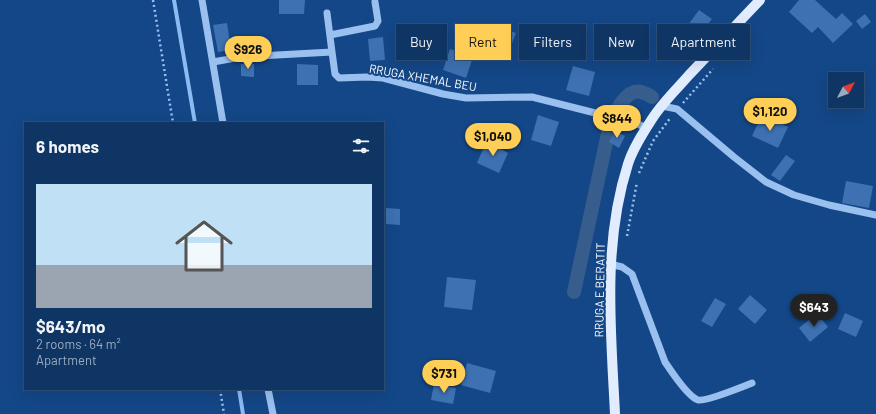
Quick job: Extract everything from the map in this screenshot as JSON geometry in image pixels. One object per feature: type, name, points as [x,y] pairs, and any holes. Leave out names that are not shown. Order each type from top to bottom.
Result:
[{"type":"main road","name":"RRUGA E BERATIT","points":[[614,414],[610,264],[615,219],[628,163],[646,128],[662,106],[760,0]]},
{"type":"street","points":[[202,0],[223,122]]},
{"type":"street","points":[[330,35],[375,26],[378,21],[375,2]]},
{"type":"street","points":[[213,62],[241,57],[332,52],[327,13]]},
{"type":"street","name":"RRUGA XHEMAL BEU","points":[[332,52],[335,74],[339,78],[383,78],[466,98],[532,97],[638,124],[646,128]]},
{"type":"street","points":[[662,106],[677,109],[766,182],[794,195],[829,205],[876,215]]},
{"type":"street","points":[[610,264],[622,267],[632,274],[665,362],[673,375],[693,397],[702,400],[752,383]]},
{"type":"street","points":[[268,390],[273,414]]},
{"type":"path","points":[[153,0],[173,122]]},
{"type":"path","points":[[639,174],[654,141],[677,109],[718,63]]},
{"type":"path","points":[[627,236],[637,180]]},
{"type":"path","points":[[220,390],[224,414]]},
{"type":"building","points":[[279,0],[305,0],[304,14],[279,14]]},
{"type":"building","points":[[799,0],[815,0],[836,19],[842,13],[853,24],[833,43],[818,27],[812,33],[789,12]]},
{"type":"building","points":[[699,10],[712,19],[708,24],[689,24]]},
{"type":"building","points":[[865,14],[871,22],[862,29],[856,21]]},
{"type":"building","points":[[227,23],[231,50],[218,52],[213,25]]},
{"type":"building","points":[[511,31],[516,33],[511,46]]},
{"type":"building","points":[[383,37],[385,60],[370,61],[368,39]]},
{"type":"building","points":[[450,49],[455,51],[455,60],[472,60],[466,78],[443,70]]},
{"type":"building","points":[[241,64],[254,64],[254,77],[241,76]]},
{"type":"building","points":[[297,64],[318,65],[318,85],[297,85]]},
{"type":"building","points":[[573,66],[595,72],[589,96],[566,90]]},
{"type":"building","points":[[538,115],[559,122],[551,146],[531,140]]},
{"type":"building","points":[[762,115],[788,127],[778,148],[752,136]]},
{"type":"building","points":[[615,131],[625,136],[619,148],[609,142]]},
{"type":"building","points":[[487,140],[508,153],[499,173],[477,163]]},
{"type":"building","points":[[786,155],[795,161],[780,181],[771,175]]},
{"type":"building","points":[[846,181],[873,186],[869,208],[842,203]]},
{"type":"building","points":[[386,208],[400,209],[400,225],[386,224]]},
{"type":"building","points":[[447,277],[476,280],[472,310],[444,307]]},
{"type":"building","points":[[750,295],[767,310],[755,324],[738,309]]},
{"type":"building","points":[[715,298],[726,304],[712,327],[701,321]]},
{"type":"building","points":[[817,313],[828,327],[810,342],[799,328]]},
{"type":"building","points":[[845,313],[863,321],[856,337],[838,329]]},
{"type":"building","points":[[467,363],[496,371],[490,393],[461,385]]},
{"type":"building","points":[[434,384],[456,388],[453,404],[431,400]]},
{"type":"waterway","points":[[174,0],[195,122]]},
{"type":"waterway","points":[[574,292],[610,124],[626,97],[636,92],[641,92],[652,97]]},
{"type":"waterway","points":[[239,390],[243,414]]}]
